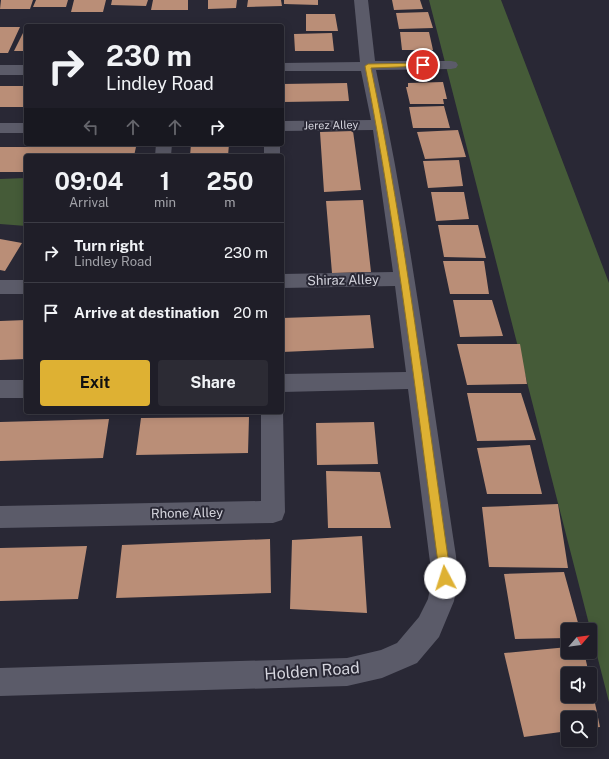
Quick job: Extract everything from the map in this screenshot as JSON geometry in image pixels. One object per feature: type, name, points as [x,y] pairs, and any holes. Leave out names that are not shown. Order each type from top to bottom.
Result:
[{"type":"street","name":"Holden Road","points":[[0,682],[348,672],[382,664],[407,653],[429,627],[441,601],[445,578],[404,279],[380,125],[368,66],[361,0]]},
{"type":"street","points":[[284,67],[451,65]]},
{"type":"street","points":[[0,70],[24,70]]},
{"type":"street","name":"Jerez Alley","points":[[284,126],[380,125]]},
{"type":"street","points":[[0,128],[24,128]]},
{"type":"street","name":"Shiraz Alley","points":[[284,281],[404,279]]},
{"type":"street","points":[[0,287],[24,287]]},
{"type":"street","points":[[284,383],[418,380]]},
{"type":"street","points":[[0,389],[24,389]]},
{"type":"street","name":"Rhone Alley","points":[[0,517],[273,512],[272,414]]},
{"type":"green space","points":[[429,0],[501,0],[609,283],[609,702],[597,655],[597,623],[589,623]]},
{"type":"green space","points":[[24,178],[24,226],[0,224],[0,179]]},
{"type":"building","points":[[1,0],[33,0],[30,9],[0,9]]},
{"type":"building","points":[[36,0],[68,0],[66,7],[33,7]]},
{"type":"building","points":[[74,0],[106,0],[103,12],[71,12]]},
{"type":"building","points":[[112,0],[148,0],[146,6],[111,5]]},
{"type":"building","points":[[153,0],[188,0],[188,10],[151,10]]},
{"type":"building","points":[[208,0],[237,0],[236,8],[208,9]]},
{"type":"building","points":[[248,0],[281,0],[282,6],[247,7]]},
{"type":"building","points":[[284,0],[318,0],[318,5],[284,4]]},
{"type":"building","points":[[392,0],[420,0],[423,9],[394,10]]},
{"type":"building","points":[[428,12],[433,28],[399,29],[396,13]]},
{"type":"building","points":[[306,14],[335,14],[338,31],[306,31]]},
{"type":"building","points":[[0,27],[20,27],[8,53],[0,53]]},
{"type":"building","points":[[24,31],[24,51],[14,51]]},
{"type":"building","points":[[400,32],[429,32],[433,50],[402,50]]},
{"type":"building","points":[[332,33],[334,51],[295,51],[294,34]]},
{"type":"building","points":[[443,82],[447,99],[443,99],[444,104],[410,104],[406,87],[408,87],[408,83]]},
{"type":"building","points":[[347,83],[349,101],[284,102],[284,84]]},
{"type":"building","points":[[0,86],[24,86],[24,107],[0,107]]},
{"type":"building","points":[[444,106],[450,128],[413,128],[409,107]]},
{"type":"building","points":[[458,130],[466,157],[425,159],[417,132]]},
{"type":"building","points":[[353,131],[361,190],[324,192],[320,132]]},
{"type":"building","points":[[191,146],[229,146],[228,154],[190,154]]},
{"type":"building","points":[[0,147],[136,147],[134,154],[24,154],[24,172],[0,172]]},
{"type":"building","points":[[459,160],[463,186],[428,188],[423,161]]},
{"type":"building","points":[[431,192],[464,192],[469,219],[436,221]]},
{"type":"building","points":[[363,200],[371,272],[332,273],[326,201]]},
{"type":"building","points":[[438,225],[478,225],[486,258],[444,257]]},
{"type":"building","points":[[0,239],[22,243],[5,271],[0,270]]},
{"type":"building","points":[[443,261],[484,261],[489,294],[450,294]]},
{"type":"building","points":[[453,300],[492,300],[503,336],[460,337]]},
{"type":"building","points":[[370,315],[374,348],[284,352],[284,318]]},
{"type":"building","points":[[24,320],[24,359],[0,360],[0,321]]},
{"type":"building","points":[[457,344],[520,344],[527,384],[467,385]]},
{"type":"building","points":[[467,393],[521,393],[536,440],[477,441]]},
{"type":"building","points":[[249,417],[248,453],[136,455],[141,418]]},
{"type":"building","points":[[109,419],[103,458],[0,461],[0,422]]},
{"type":"building","points":[[374,422],[378,464],[317,465],[316,423]]},
{"type":"building","points":[[530,445],[542,494],[487,494],[477,448]]},
{"type":"building","points":[[326,471],[380,472],[391,528],[328,528]]},
{"type":"building","points":[[558,504],[568,568],[489,567],[482,507]]},
{"type":"building","points":[[362,536],[367,613],[290,609],[292,540]]},
{"type":"building","points":[[270,539],[271,593],[116,598],[122,545]]},
{"type":"building","points":[[87,546],[78,599],[0,601],[0,548]]},
{"type":"building","points":[[564,572],[578,623],[561,623],[561,638],[515,639],[504,574]]},
{"type":"building","points":[[561,648],[561,659],[586,659],[587,667],[561,667],[561,703],[595,703],[597,711],[561,711],[561,732],[524,737],[504,653]]},
{"type":"building","points":[[597,713],[600,727],[597,727]]},
{"type":"route","points":[[423,65],[368,66],[380,125],[404,279],[445,578]]}]
